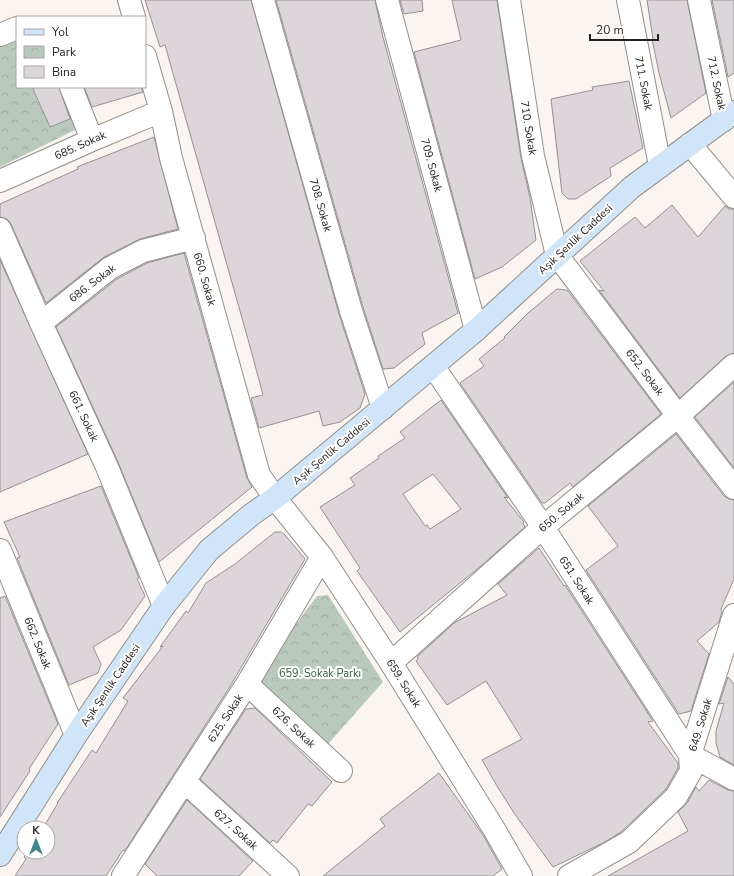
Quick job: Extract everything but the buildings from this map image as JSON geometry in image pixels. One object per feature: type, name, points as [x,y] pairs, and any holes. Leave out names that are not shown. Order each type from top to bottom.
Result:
[{"type":"street","points":[[129,0],[134,16]]},
{"type":"street","name":"708. Sokak","points":[[263,0],[351,311],[382,408]]},
{"type":"street","name":"709. Sokak","points":[[387,0],[476,330]]},
{"type":"street","name":"710. Sokak","points":[[509,0],[533,156],[557,254]]},
{"type":"street","name":"711. Sokak","points":[[628,0],[660,166]]},
{"type":"street","name":"712. Sokak","points":[[699,0],[729,116]]},
{"type":"street","points":[[0,35],[16,28]]},
{"type":"street","name":"660. Sokak","points":[[146,59],[161,111],[171,158],[259,475],[275,498]]},
{"type":"street","points":[[72,88],[92,140]]},
{"type":"street","name":"685. Sokak","points":[[0,181],[161,111]]},
{"type":"street","name":"Aşık Şenlik Caddesi","points":[[0,855],[76,735],[164,606],[209,550],[251,515],[275,498],[476,330],[557,254],[632,187],[729,116]]},
{"type":"street","points":[[690,144],[734,197]]},
{"type":"street","name":"661. Sokak","points":[[0,229],[107,467],[164,606]]},
{"type":"street","name":"686. Sokak","points":[[41,323],[110,268],[143,251],[194,238]]},
{"type":"street","name":"652. Sokak","points":[[557,254],[678,416],[734,488]]},
{"type":"street","name":"650. Sokak","points":[[391,663],[543,527],[678,416],[734,365]]},
{"type":"street","name":"651. Sokak","points":[[433,366],[543,527],[690,755],[734,779]]},
{"type":"street","name":"659. Sokak","points":[[275,498],[322,557],[391,663],[494,829],[521,876]]},
{"type":"street","name":"662. Sokak","points":[[0,550],[76,735]]},
{"type":"street","name":"625. Sokak","points":[[131,872],[184,782],[247,684],[322,557]]},
{"type":"street","name":"649. Sokak","points":[[569,876],[629,842],[676,797],[691,771],[690,755],[734,616]]},
{"type":"street","name":"626. Sokak","points":[[247,684],[341,770]]},
{"type":"street","name":"627. Sokak","points":[[184,782],[288,876]]},
{"type":"green space","points":[[16,37],[16,88],[63,88],[81,127],[0,167],[0,44]]},
{"type":"green space","name":"659. Sokak Parkı","points":[[328,595],[383,682],[328,744],[257,685],[258,675],[317,596]]}]
